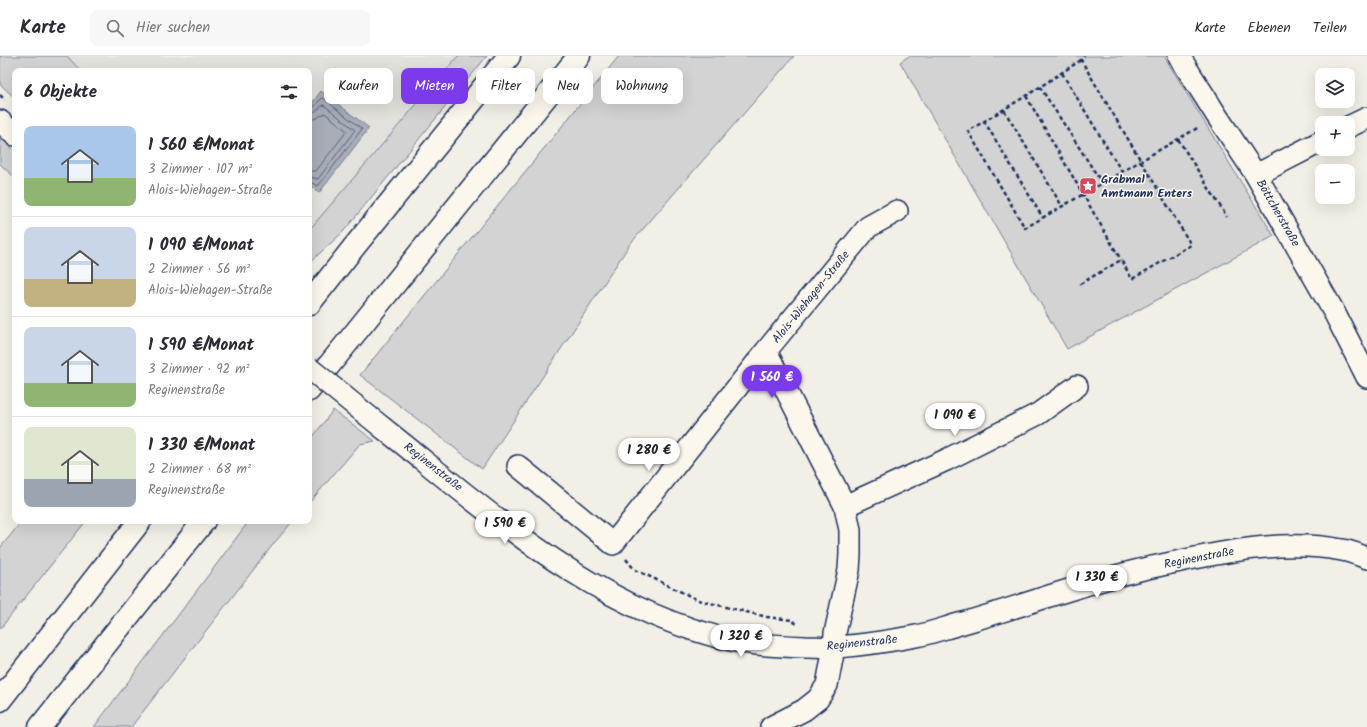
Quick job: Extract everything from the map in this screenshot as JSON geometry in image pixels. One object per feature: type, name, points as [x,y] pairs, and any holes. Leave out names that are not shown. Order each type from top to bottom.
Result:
[{"type":"highway","points":[[312,300],[509,56]]},
{"type":"highway","points":[[312,386],[578,56]]},
{"type":"highway","points":[[0,700],[138,524]]},
{"type":"highway","points":[[40,727],[202,524]]},
{"type":"street","name":"Böttcherstraße","points":[[1179,56],[1256,175],[1334,312],[1367,377]]},
{"type":"street","points":[[1355,124],[1367,118]]},
{"type":"street","points":[[0,121],[12,132]]},
{"type":"street","points":[[1256,175],[1315,145]]},
{"type":"street","name":"Alois-Wiehagen-Straße","points":[[771,727],[804,710],[818,699],[827,686],[834,648],[835,633],[848,570],[850,530],[844,506],[766,351],[868,227],[897,211]]},
{"type":"street","points":[[518,466],[613,544],[766,351]]},
{"type":"street","name":"Reginenstraße","points":[[312,370],[383,428],[550,558],[614,597],[656,616],[731,640],[774,645],[834,648],[876,643],[919,635],[1126,573],[1200,557],[1252,548],[1310,546],[1344,550],[1367,558]]},
{"type":"street","points":[[844,506],[946,460],[1038,414],[1077,386]]},
{"type":"path","points":[[1084,56],[1081,60],[1062,73],[968,131],[1025,228],[1217,116]]},
{"type":"path","points":[[1026,96],[1132,279],[1191,245],[1081,60]]},
{"type":"path","points":[[1062,73],[1122,172]]},
{"type":"path","points":[[1040,87],[1102,183]]},
{"type":"path","points":[[1004,110],[1062,206]]},
{"type":"path","points":[[984,120],[1043,218]]},
{"type":"path","points":[[1178,139],[1227,217]]},
{"type":"path","points":[[1080,284],[1121,260]]},
{"type":"path","points":[[613,544],[634,569],[698,600],[767,617],[792,620],[802,628]]},
{"type":"shaded area","points":[[0,56],[67,56],[78,68],[12,68],[12,95],[0,84]]},
{"type":"shaded area","points":[[67,56],[458,56],[448,68],[401,68],[401,104],[417,104],[312,226],[312,68],[78,68]]},
{"type":"shaded area","points":[[458,56],[487,56],[468,79],[468,68],[448,68]]},
{"type":"shaded area","points":[[619,56],[794,56],[630,244],[482,469],[360,375],[580,104],[593,104],[593,88],[601,78],[601,104],[683,104],[683,68],[609,68]]},
{"type":"shaded area","points":[[909,56],[1164,56],[1274,236],[1067,349],[900,62]]},
{"type":"shaded area","points":[[417,104],[448,104],[343,232],[312,260],[312,226]]},
{"type":"shaded area","points":[[0,138],[12,148],[12,175],[0,164]]},
{"type":"shaded area","points":[[333,410],[375,441],[360,444],[312,500],[312,438]]},
{"type":"shaded area","points":[[20,524],[84,524],[0,629],[0,548]]},
{"type":"shaded area","points":[[247,524],[290,524],[131,727],[94,727]]},
{"type":"water","points":[[321,91],[324,93],[324,104],[338,104],[369,128],[319,193],[312,187],[312,103]]},
{"type":"place","name":"Grabmal Amtmann Enters","points":[[1088,186]]}]
